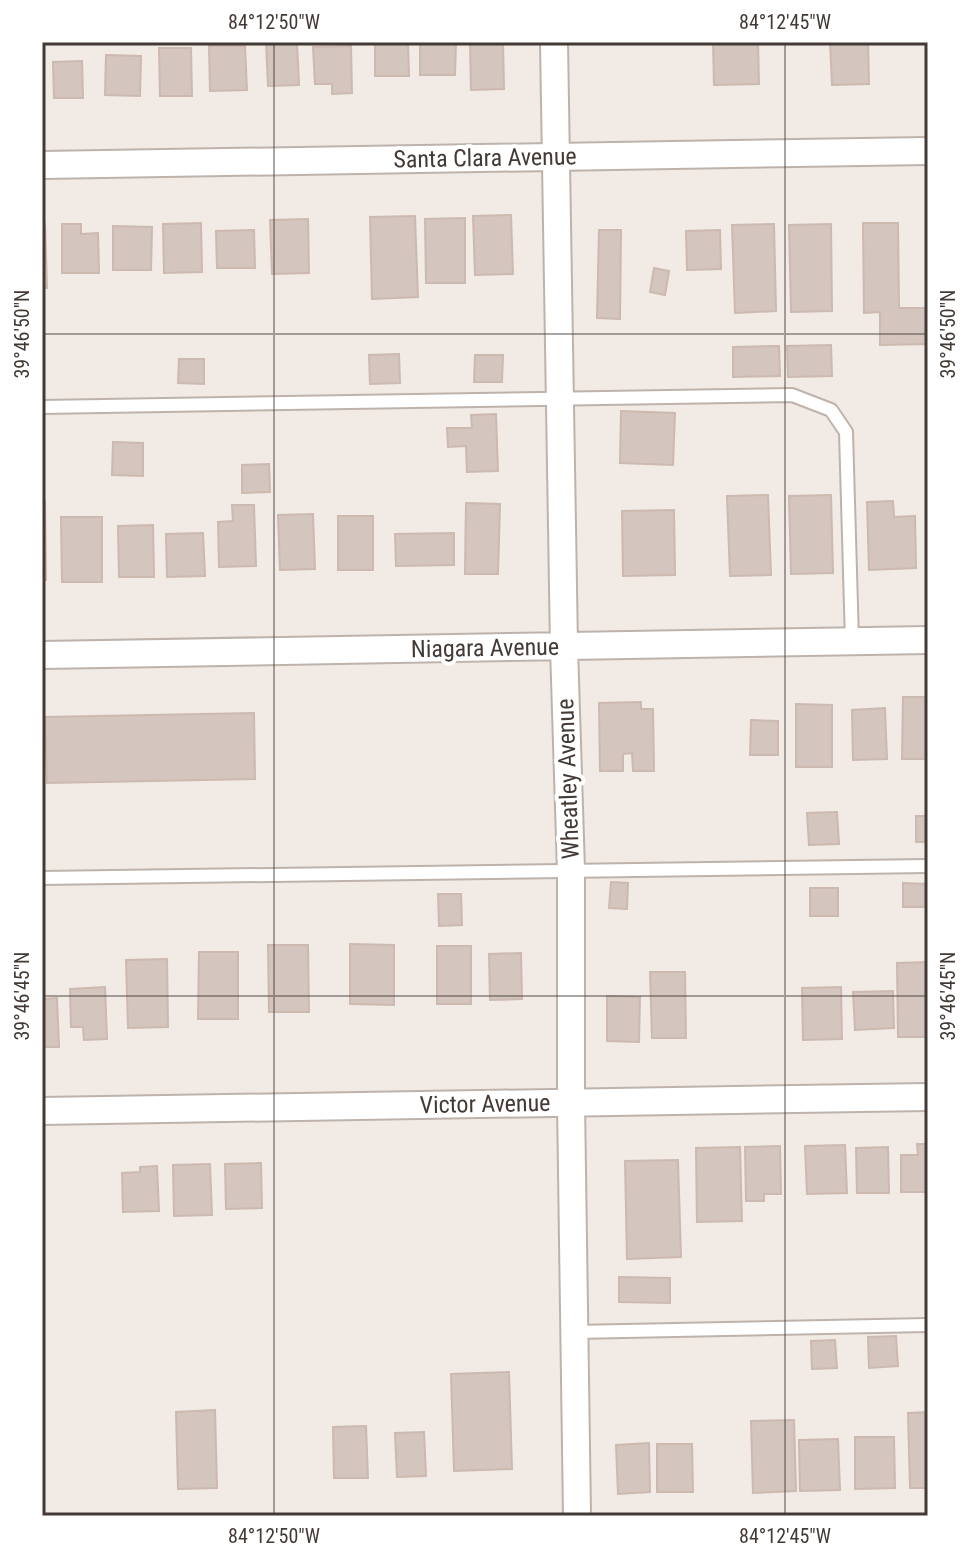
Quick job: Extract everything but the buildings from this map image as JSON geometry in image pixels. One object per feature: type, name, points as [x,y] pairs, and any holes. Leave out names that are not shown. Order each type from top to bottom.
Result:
[{"type":"street","name":"Wheatley Avenue","points":[[554,42],[564,647],[571,871],[577,1516]]},
{"type":"street","name":"Santa Clara Avenue","points":[[42,165],[928,151]]},
{"type":"street","name":"Niagara Avenue","points":[[42,655],[928,640]]},
{"type":"street","name":"Victor Avenue","points":[[42,1111],[928,1097]]},
{"type":"lane","points":[[42,407],[792,395],[831,410],[846,432],[852,641]]},
{"type":"lane","points":[[42,878],[928,866]]},
{"type":"lane","points":[[574,1332],[928,1325]]}]
